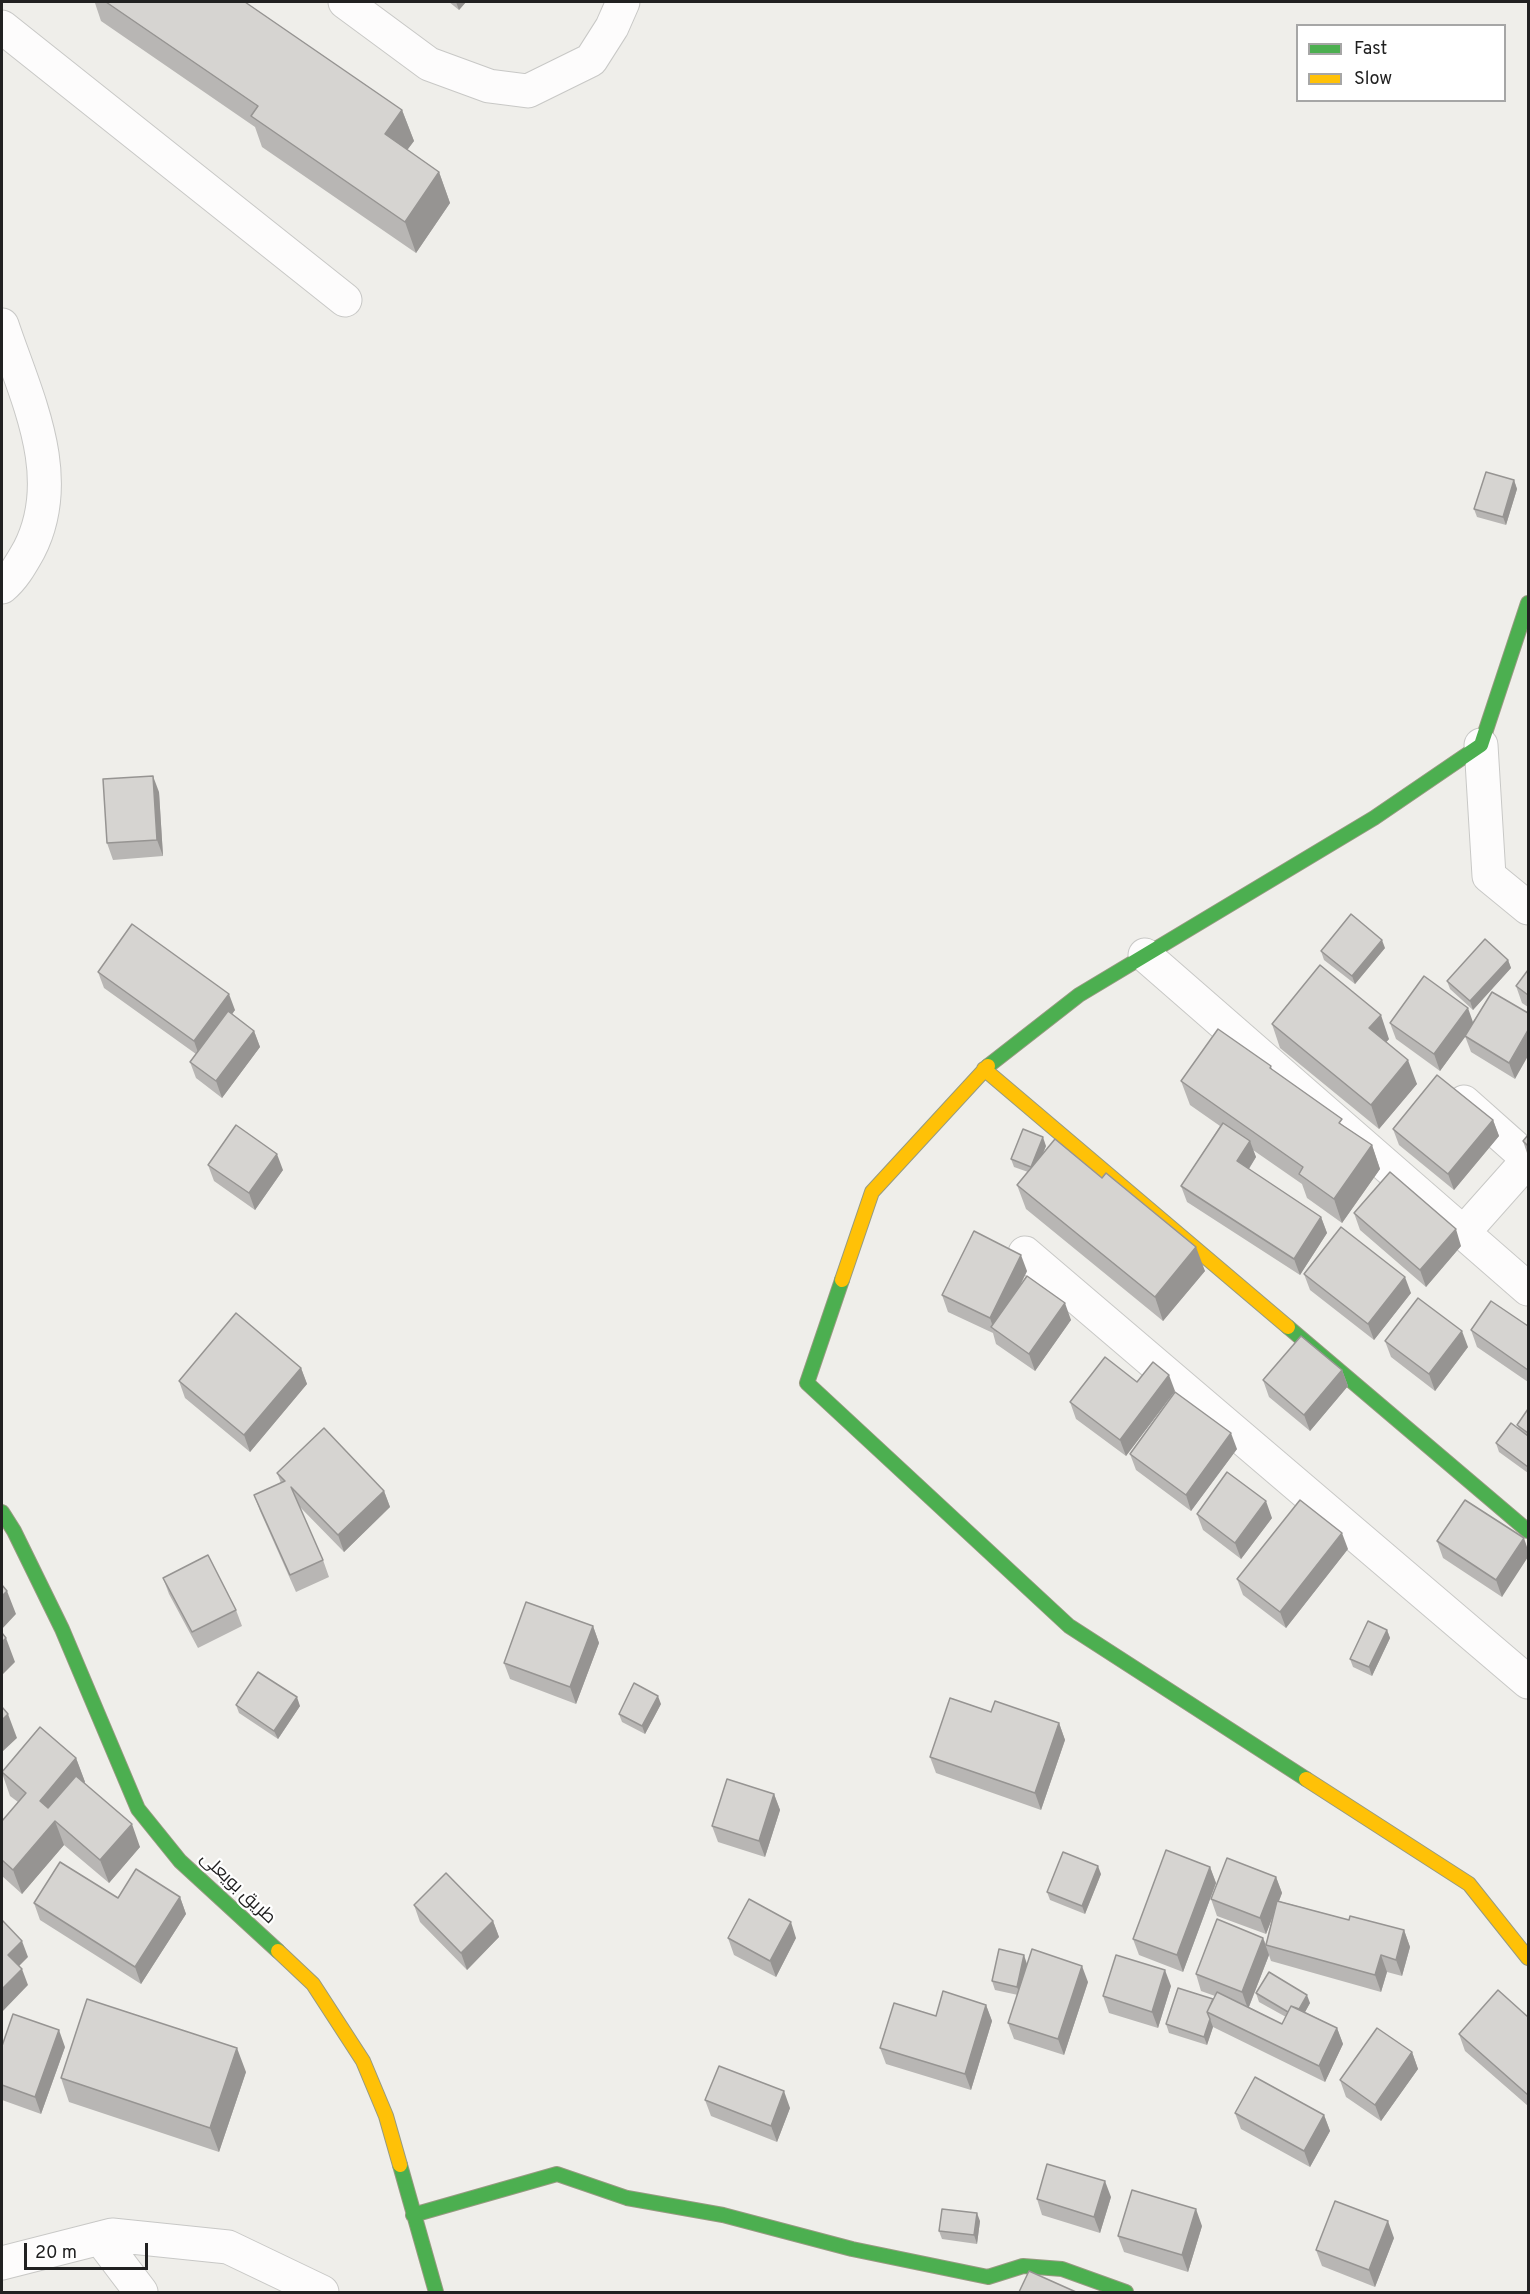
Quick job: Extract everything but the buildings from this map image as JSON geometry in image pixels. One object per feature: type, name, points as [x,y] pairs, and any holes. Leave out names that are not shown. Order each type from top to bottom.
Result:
[{"type":"street","points":[[345,2],[429,64],[489,86],[528,91],[591,60],[612,27],[623,2]]},
{"type":"street","points":[[2,27],[345,300]]},
{"type":"street","points":[[2,325],[40,438],[45,502],[34,539],[20,567],[2,587]]},
{"type":"street","points":[[1528,603],[1481,745],[1489,876],[1528,908]]},
{"type":"street","points":[[1481,745],[1374,818],[1079,995],[984,1070],[872,1192],[807,1383],[1068,1626],[1469,1884],[1528,1959]]},
{"type":"street","points":[[1145,955],[1528,1289]]},
{"type":"street","points":[[984,1070],[1528,1531]]},
{"type":"street","points":[[1463,1233],[1528,1159],[1464,1101]]},
{"type":"street","points":[[1025,1252],[1528,1682]]},
{"type":"street","name":"طريق بويعلى","points":[[2,1512],[14,1531],[62,1629],[138,1809],[180,1861],[313,1984],[363,2061],[386,2116],[436,2292]]},
{"type":"street","points":[[413,2215],[557,2175],[627,2198],[723,2215],[852,2249],[988,2277],[1023,2266],[1062,2269],[1126,2292]]},
{"type":"street","points":[[2,2263],[112,2235],[228,2247],[322,2292]]},
{"type":"street","points":[[100,2238],[141,2292]]},
{"type":"traffic: fast","points":[[988,1066],[1079,995],[1374,818],[1481,745],[1528,603]]},
{"type":"traffic: fast","points":[[842,1280],[807,1383],[1069,1626],[1306,1779]]},
{"type":"traffic: fast","points":[[1288,1327],[1528,1531]]},
{"type":"traffic: fast","points":[[2,1512],[14,1531],[62,1629],[138,1809],[180,1861],[278,1951]]},
{"type":"traffic: fast","points":[[400,2165],[436,2292]]},
{"type":"traffic: fast","points":[[413,2215],[557,2174],[627,2198],[723,2215],[852,2249],[988,2277],[1023,2266],[1062,2269],[1126,2292]]},
{"type":"traffic: slow","points":[[842,1280],[872,1192],[988,1066]]},
{"type":"traffic: slow","points":[[984,1069],[1288,1327]]},
{"type":"traffic: slow","points":[[1306,1779],[1469,1884],[1528,1958]]},
{"type":"traffic: slow","points":[[278,1951],[313,1984],[363,2061],[386,2116],[400,2165]]}]
